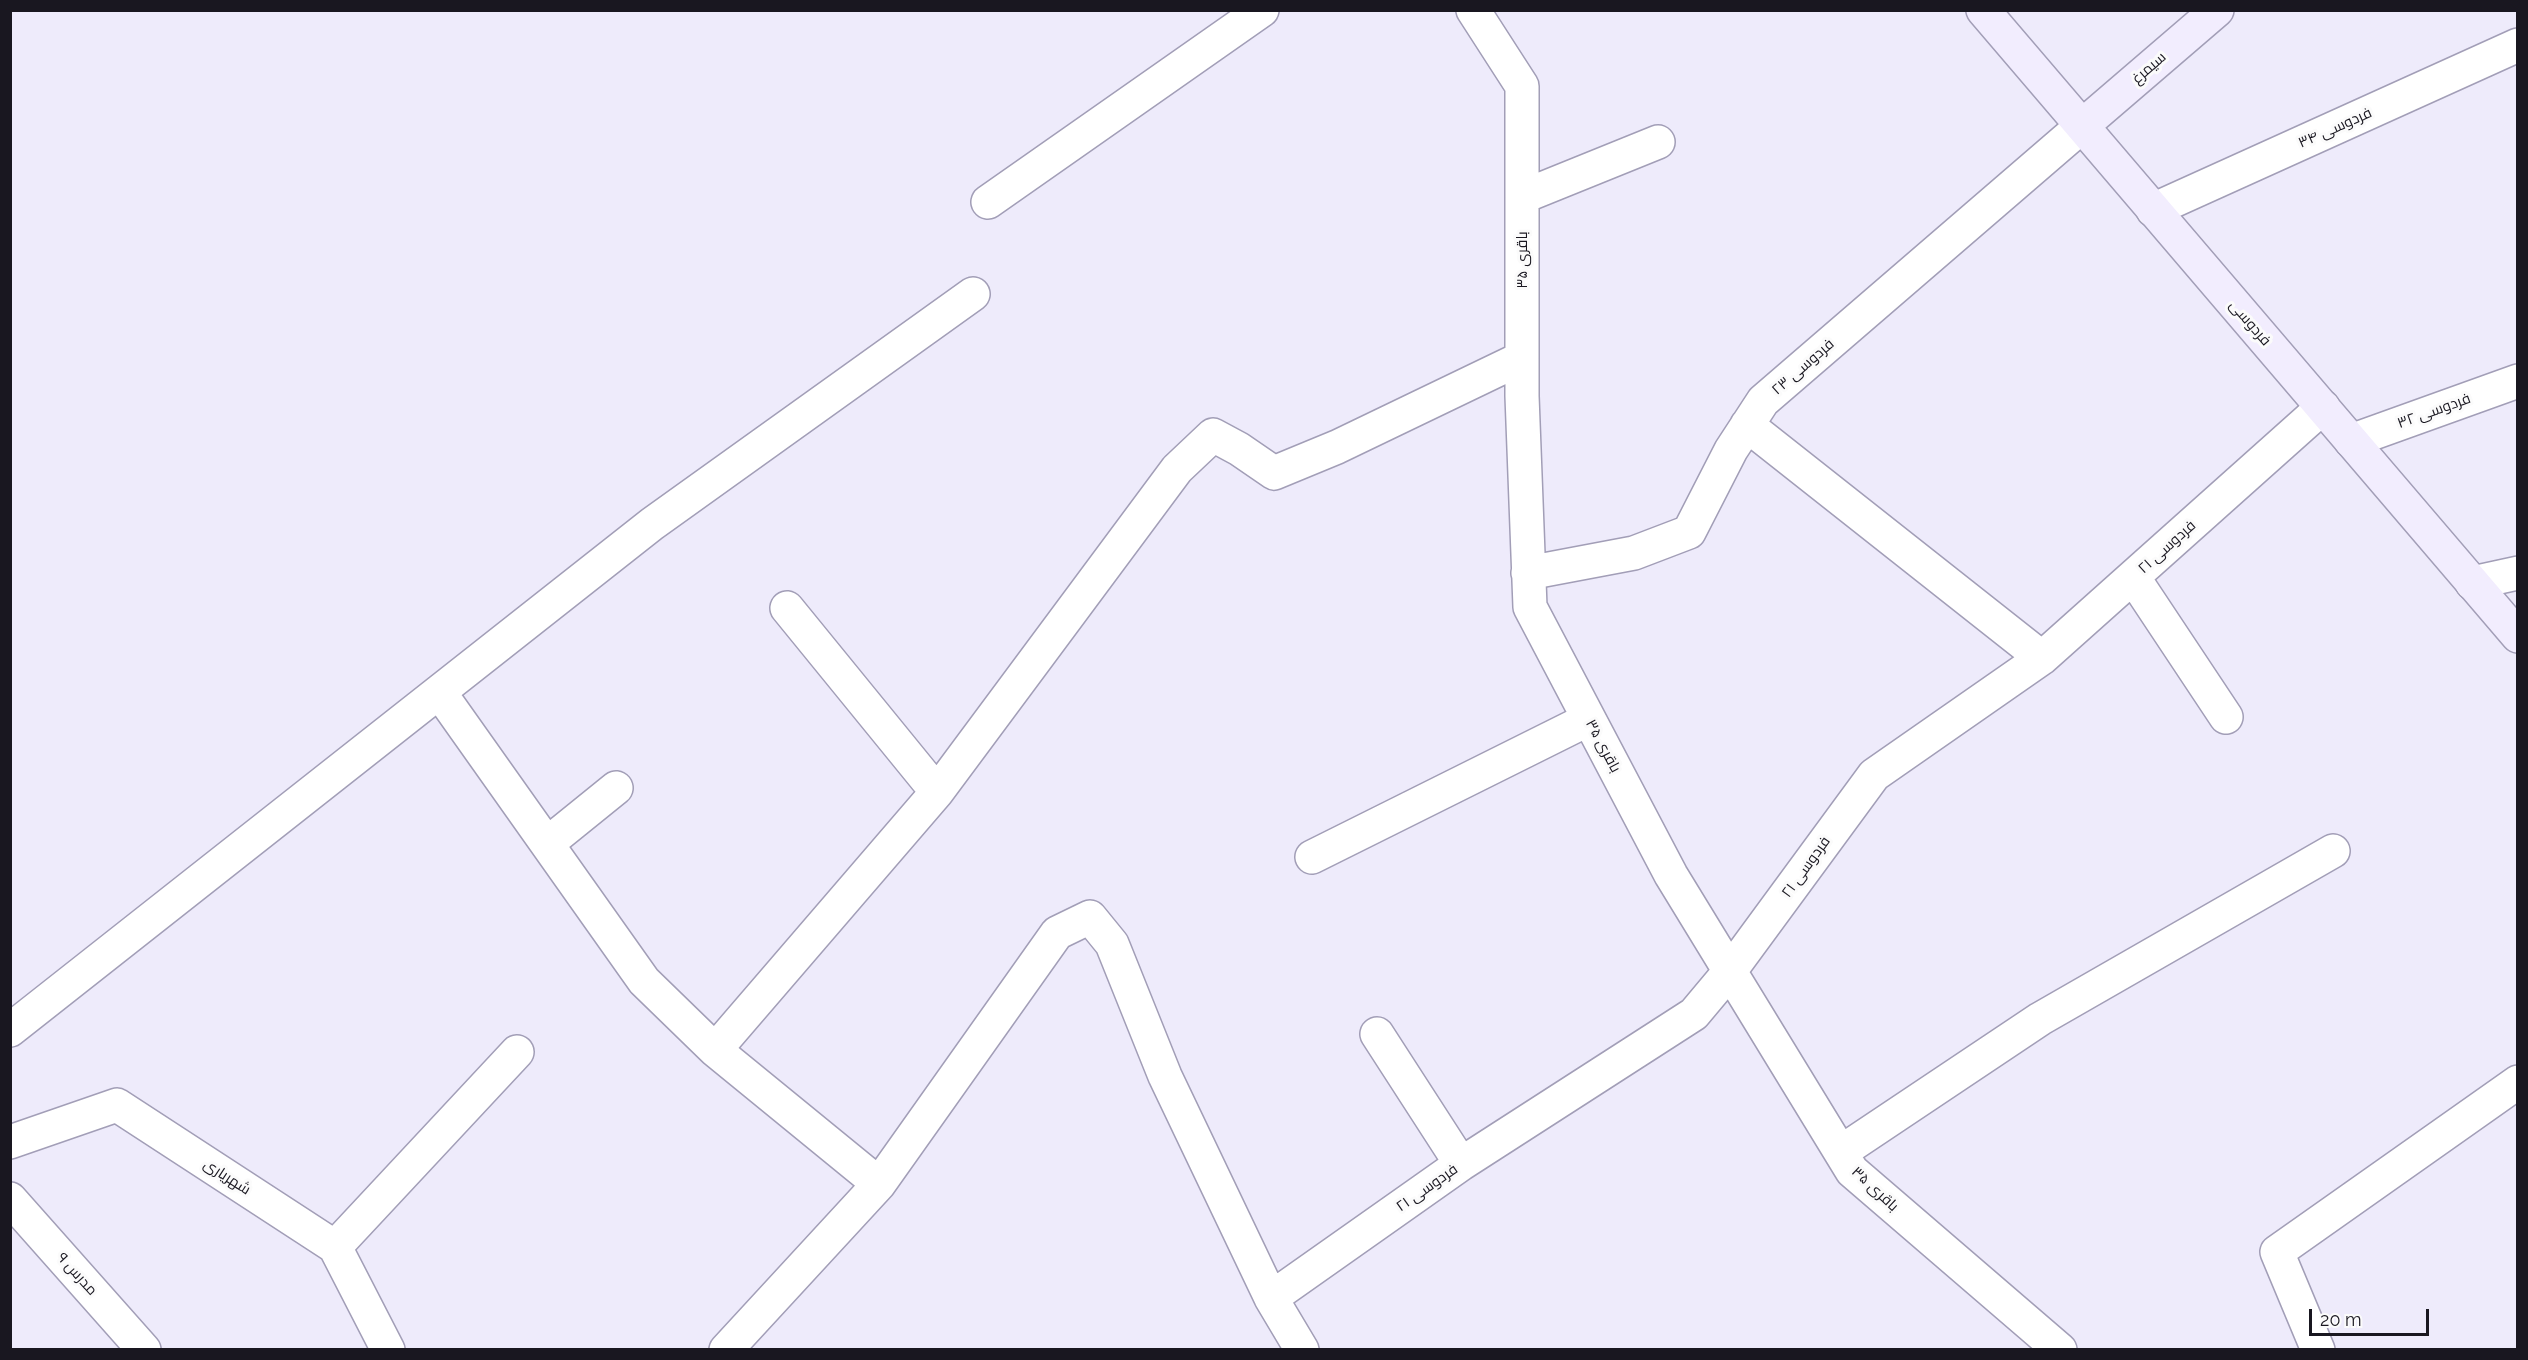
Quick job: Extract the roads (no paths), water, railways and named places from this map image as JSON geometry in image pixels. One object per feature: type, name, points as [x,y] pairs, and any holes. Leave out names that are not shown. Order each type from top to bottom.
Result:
[{"type":"main road","name":"فردوسی","points":[[1983,10],[2517,636]]},
{"type":"main road","name":"سیمرغ","points":[[2082,126],[2217,10]]},
{"type":"street","points":[[988,202],[1262,10]]},
{"type":"street","name":"باقری ۳۵","points":[[1473,10],[1522,86],[1522,358],[1530,608],[1671,875],[1852,1171],[2060,1350]]},
{"type":"street","name":"فردوسی ۳۴","points":[[2153,210],[2517,45]]},
{"type":"street","name":"فردوسی ۲۳","points":[[1528,573],[1634,553],[1689,531],[1731,450],[1763,401],[2082,126]]},
{"type":"street","points":[[1522,197],[1658,142]]},
{"type":"street","points":[[10,1030],[652,524],[973,294]]},
{"type":"street","points":[[715,1050],[937,792],[1177,469],[1213,435],[1239,448],[1274,473],[1337,447],[1522,358]]},
{"type":"street","name":"فردوسی ۳۲","points":[[2351,441],[2517,381]]},
{"type":"street","name":"فردوسی ۲۱","points":[[1271,1298],[1461,1164],[1694,1014],[1730,971],[1874,776],[2042,658],[2323,407]]},
{"type":"street","points":[[1747,425],[2042,658]]},
{"type":"street","points":[[2472,583],[2517,573]]},
{"type":"street","points":[[2133,577],[2226,717]]},
{"type":"street","points":[[787,608],[937,792]]},
{"type":"street","points":[[440,693],[644,981],[715,1050],[879,1184]]},
{"type":"street","points":[[1311,857],[1589,719]]},
{"type":"street","points":[[548,843],[616,788]]},
{"type":"street","points":[[1841,1152],[2040,1019],[2333,851]]},
{"type":"street","points":[[731,1348],[879,1184],[1056,933],[1090,917],[1112,944],[1165,1076],[1271,1298],[1302,1350]]},
{"type":"street","points":[[1377,1034],[1461,1164]]},
{"type":"street","points":[[334,1247],[518,1052]]},
{"type":"street","points":[[2318,1350],[2277,1252],[2517,1082]]},
{"type":"street","name":"شهریاری","points":[[10,1142],[117,1105],[334,1247],[388,1350]]},
{"type":"street","name":"مدرس ۹","points":[[10,1199],[144,1350]]}]
